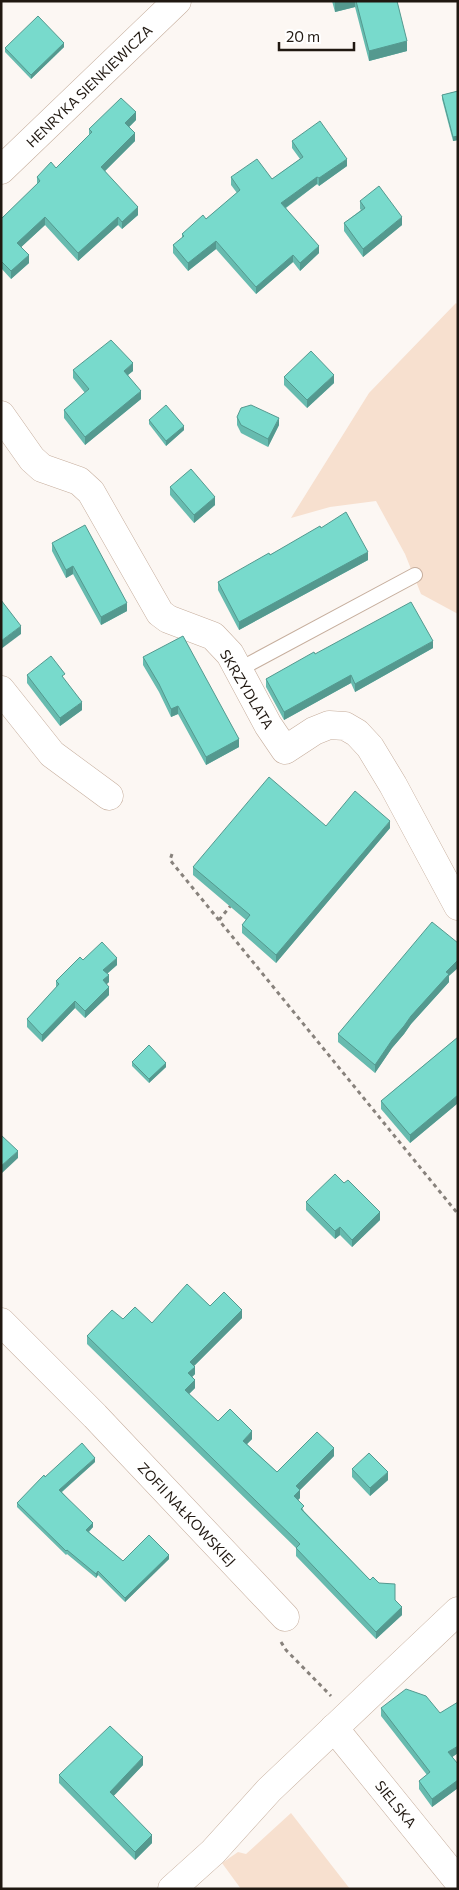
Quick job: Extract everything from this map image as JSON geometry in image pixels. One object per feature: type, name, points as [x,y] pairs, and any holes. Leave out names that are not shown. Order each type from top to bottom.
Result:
[{"type":"street","name":"HENRYKA SIENKIEWICZA","points":[[1,170],[177,1]]},
{"type":"street","name":"SKRZYDLATA","points":[[1,415],[32,459],[42,468],[79,481],[91,492],[160,612],[168,619],[213,636],[230,654],[268,725],[285,750],[314,731],[329,725],[345,726],[357,733],[370,747],[393,785],[458,906]]},
{"type":"street","points":[[1,690],[52,754],[109,796]]},
{"type":"street","name":"ZOFII NAŁKOWSKIEJ","points":[[1,1322],[95,1416],[285,1617]]},
{"type":"street","points":[[172,1889],[213,1852],[269,1790],[458,1611]]},
{"type":"street","name":"SIELSKA","points":[[341,1721],[458,1881]]},
{"type":"lane","points":[[238,670],[415,575]]},
{"type":"path","points":[[172,854],[170,860],[458,1214]]},
{"type":"path","points":[[219,920],[238,897]]},
{"type":"path","points":[[285,1617],[280,1638],[286,1650],[341,1721]]},
{"type":"shaded area","points":[[456,303],[458,305],[458,614],[421,594],[405,554],[376,501],[330,507],[291,518],[369,393]]},
{"type":"shaded area","points":[[291,1813],[350,1889],[241,1889],[222,1863],[238,1852],[246,1854]]},
{"type":"building","points":[[356,1],[397,1],[407,41],[369,51]]},
{"type":"building","points":[[38,16],[64,43],[31,75],[5,48]]},
{"type":"building","points":[[458,91],[458,136],[453,137],[442,95]]},
{"type":"building","points":[[121,98],[136,112],[125,123],[135,133],[101,167],[138,207],[122,222],[118,217],[78,253],[45,217],[17,243],[29,255],[11,271],[1,261],[1,219],[40,181],[37,177],[51,162],[56,168],[92,132],[89,129]]},
{"type":"building","points":[[320,121],[347,159],[319,178],[317,177],[281,203],[319,246],[300,263],[293,255],[256,287],[216,241],[188,263],[173,245],[203,215],[206,219],[240,190],[231,177],[257,159],[272,179],[303,157],[292,141]]},
{"type":"building","points":[[379,186],[402,217],[363,249],[344,223],[365,208],[360,201]]},
{"type":"building","points":[[111,340],[133,363],[124,371],[141,391],[85,437],[64,410],[89,389],[73,370]]},
{"type":"building","points":[[311,351],[334,375],[307,400],[284,377]]},
{"type":"building","points":[[166,405],[184,426],[166,441],[149,420]]},
{"type":"building","points":[[251,405],[279,418],[268,439],[241,425],[237,417],[241,408]]},
{"type":"building","points":[[191,469],[215,497],[194,515],[170,487]]},
{"type":"building","points":[[346,512],[368,552],[239,622],[218,582],[320,526],[321,528]]},
{"type":"building","points":[[85,525],[127,603],[101,617],[73,566],[66,570],[52,543]]},
{"type":"building","points":[[1,600],[21,626],[1,641]]},
{"type":"building","points":[[411,602],[433,641],[355,684],[351,675],[284,712],[266,679]]},
{"type":"building","points":[[183,636],[239,739],[206,757],[178,706],[171,709],[143,657]]},
{"type":"building","points":[[51,656],[65,674],[62,676],[82,702],[60,718],[27,675]]},
{"type":"building","points":[[269,777],[326,826],[355,791],[390,821],[276,955],[242,925],[250,915],[193,867]]},
{"type":"building","points":[[432,922],[458,943],[458,960],[446,972],[449,974],[392,1040],[375,1065],[338,1034]]},
{"type":"building","points":[[102,942],[117,958],[103,970],[109,975],[103,980],[109,987],[85,1011],[75,1001],[42,1035],[27,1019],[59,984],[56,981],[80,957],[83,960]]},
{"type":"building","points":[[458,1037],[458,1095],[410,1135],[381,1101]]},
{"type":"building","points":[[149,1045],[166,1063],[149,1079],[132,1062]]},
{"type":"building","points":[[1,1135],[18,1151],[1,1166]]},
{"type":"building","points":[[335,1174],[344,1183],[348,1180],[380,1212],[352,1240],[340,1227],[335,1231],[306,1202]]},
{"type":"building","points":[[187,1284],[210,1306],[224,1292],[242,1310],[190,1362],[195,1367],[188,1373],[195,1380],[185,1390],[218,1421],[230,1409],[252,1431],[243,1441],[277,1472],[317,1432],[334,1448],[296,1486],[300,1490],[294,1496],[304,1506],[301,1509],[370,1580],[373,1577],[379,1583],[395,1584],[395,1600],[402,1607],[376,1632],[296,1548],[300,1544],[87,1336],[112,1310],[123,1319],[135,1307],[152,1323]]},
{"type":"building","points":[[82,1443],[95,1458],[59,1490],[93,1523],[86,1530],[123,1561],[149,1535],[169,1555],[125,1598],[98,1571],[96,1574],[66,1551],[17,1503],[44,1475],[45,1477]]},
{"type":"building","points":[[369,1453],[388,1472],[370,1488],[352,1469]]},
{"type":"building","points":[[406,1689],[426,1696],[440,1713],[458,1702],[458,1746],[448,1752],[458,1764],[458,1780],[432,1799],[419,1781],[430,1772],[381,1708]]},
{"type":"building","points":[[110,1726],[143,1757],[110,1792],[152,1835],[135,1852],[59,1775]]}]
